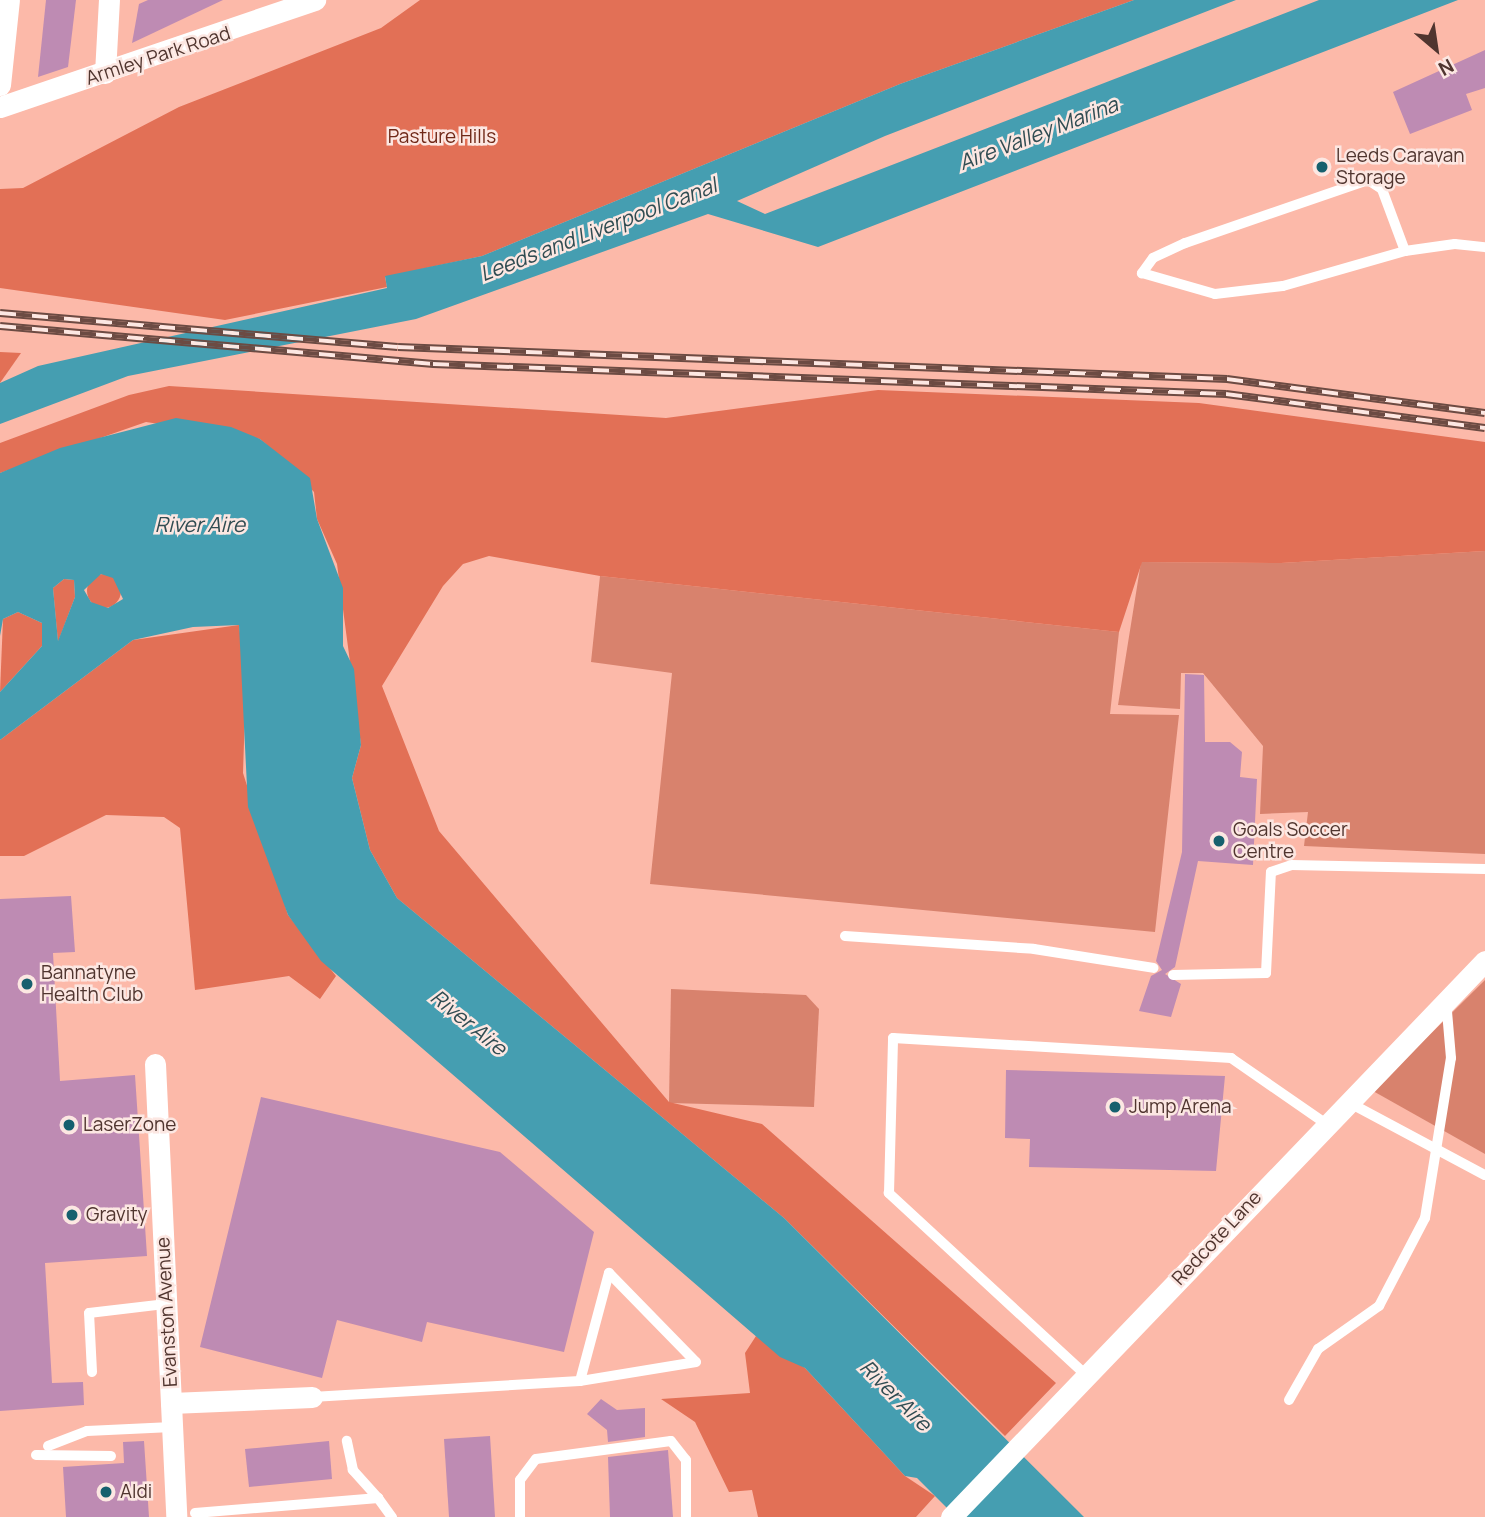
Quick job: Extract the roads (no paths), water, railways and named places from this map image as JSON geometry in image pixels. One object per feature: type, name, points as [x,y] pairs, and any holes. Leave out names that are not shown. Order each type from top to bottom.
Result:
[{"type":"street","points":[[0,85],[9,0]]},
{"type":"street","points":[[105,73],[109,0]]},
{"type":"street","name":"Armley Park Road","points":[[0,107],[315,0]]},
{"type":"street","name":"Redcote Lane","points":[[951,1517],[1325,1123],[1485,961]]},
{"type":"street","name":"Evanston Avenue","points":[[155,1064],[172,1427],[185,1515]]},
{"type":"street","points":[[171,1403],[313,1397]]},
{"type":"lane","points":[[1405,251],[1382,189],[1367,180],[1185,243],[1153,258],[1142,274],[1214,294],[1283,286],[1405,251],[1455,244],[1485,247]]},
{"type":"lane","points":[[1173,975],[1266,973],[1271,872],[1291,865],[1485,869]]},
{"type":"lane","points":[[845,936],[1034,949],[1154,968]]},
{"type":"lane","points":[[1289,1400],[1318,1349],[1379,1306],[1425,1218],[1451,1058],[1446,1000]]},
{"type":"lane","points":[[1087,1376],[889,1194],[893,1038],[1231,1058],[1325,1123]]},
{"type":"lane","points":[[1347,1101],[1485,1175]]},
{"type":"lane","points":[[313,1397],[580,1381],[696,1362],[609,1273],[580,1381]]},
{"type":"lane","points":[[92,1372],[89,1313],[166,1304]]},
{"type":"lane","points":[[48,1446],[87,1431],[172,1427]]},
{"type":"lane","points":[[347,1441],[353,1470],[392,1517]]},
{"type":"lane","points":[[520,1517],[520,1480],[536,1459],[671,1441],[686,1460],[686,1517]]},
{"type":"lane","points":[[36,1455],[111,1456]]},
{"type":"lane","points":[[185,1515],[378,1498]]},
{"type":"water","points":[[1134,0],[1236,0],[885,136],[737,201],[765,214],[1319,0],[1458,0],[818,247],[708,214],[416,319],[128,376],[0,424],[0,383],[38,366],[387,288],[385,276],[482,256],[900,84]]},
{"type":"water","name":"River Aire","points":[[176,418],[231,427],[260,439],[310,478],[317,519],[343,588],[343,646],[354,669],[361,745],[352,778],[370,850],[397,898],[784,1218],[1084,1517],[956,1517],[917,1478],[905,1476],[805,1368],[780,1357],[321,961],[288,915],[248,807],[239,625],[193,627],[133,640],[0,740],[0,692],[42,646],[42,623],[18,612],[3,619],[0,636],[0,473],[60,448]],"holes":[[[101,574],[113,578],[123,599],[108,608],[91,602],[84,590]],[[64,579],[74,580],[75,597],[58,641],[53,588]]]},
{"type":"railway","points":[[0,313],[398,347],[1227,379],[1485,413]]},
{"type":"railway","points":[[0,326],[433,364],[1226,394],[1485,428]]},
{"type":"place","name":"Leeds Caravan Storage","points":[[1322,167]]},
{"type":"place","name":"Goals Soccer Centre","points":[[1219,841]]},
{"type":"place","name":"Bannatyne Health Club","points":[[27,984]]},
{"type":"place","name":"Jump Arena","points":[[1115,1107]]},
{"type":"place","name":"LaserZone","points":[[69,1125]]},
{"type":"place","name":"Gravity","points":[[72,1215]]},
{"type":"place","name":"Aldi","points":[[106,1492]]},
{"type":"water label","name":"Aire Valley Marina","points":[[1038,133]]},
{"type":"water label","name":"Leeds and Liverpool Canal","points":[[598,229]]},
{"type":"park label","name":"Pasture Hills","points":[[442,137]]}]
